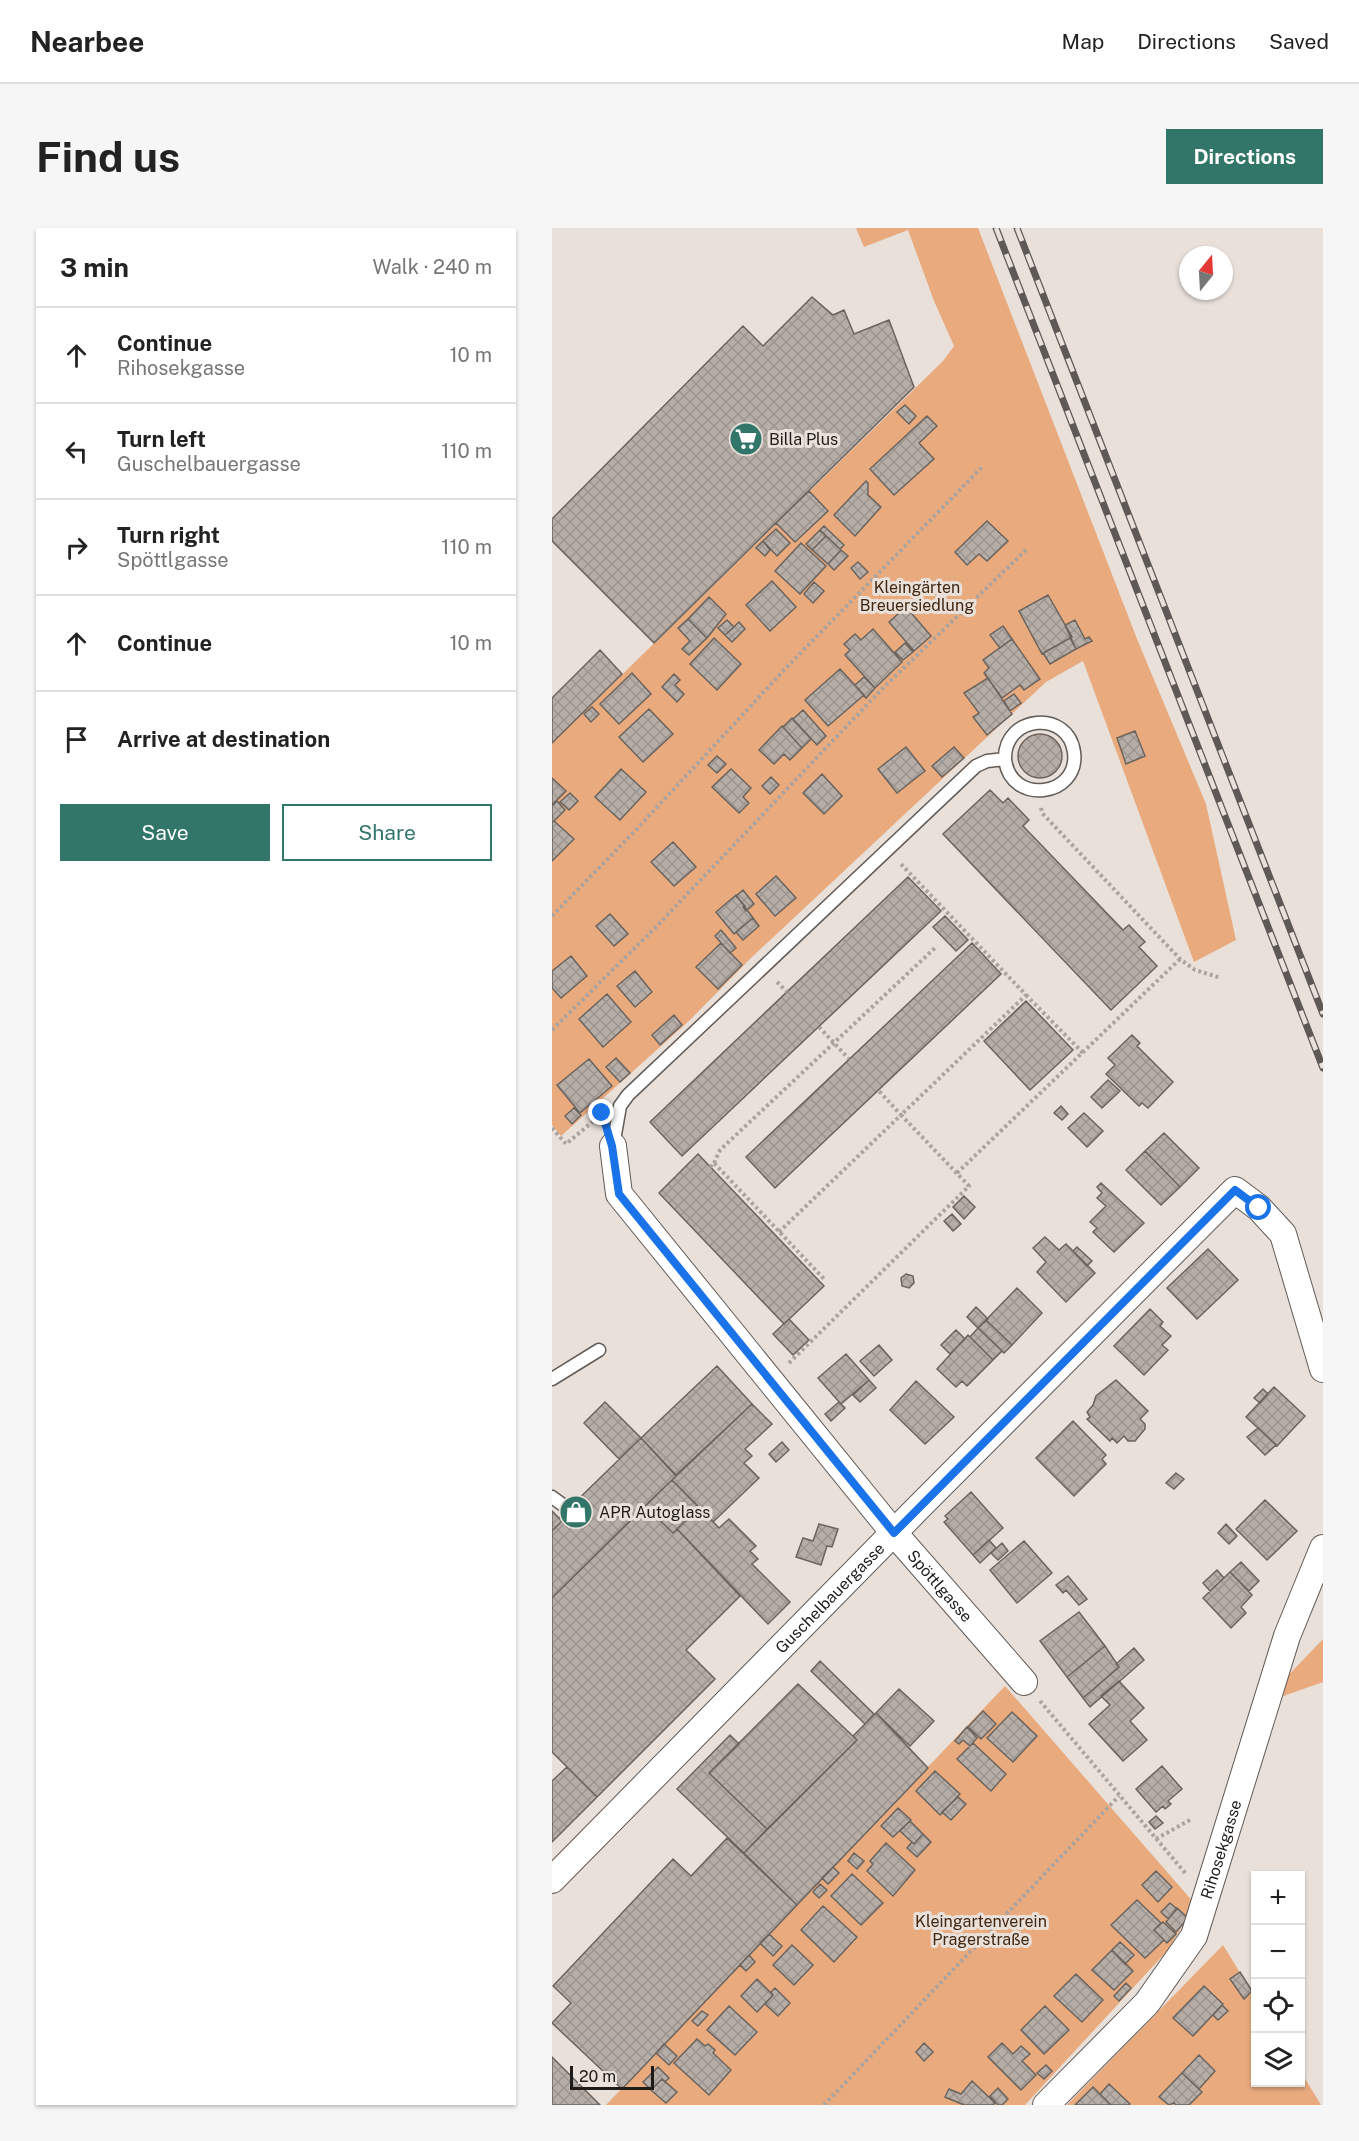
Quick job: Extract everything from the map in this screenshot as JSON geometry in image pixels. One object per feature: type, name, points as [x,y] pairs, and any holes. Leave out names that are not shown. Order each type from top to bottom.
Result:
[{"type":"street","name":"Spöttlgasse","points":[[612,1146],[619,1194],[894,1533],[1024,1682]]},
{"type":"street","name":"Guschelbauergasse","points":[[552,1880],[1235,1190],[1259,1208],[1283,1234],[1323,1369]]},
{"type":"street","name":"Rihosekgasse","points":[[1046,2105],[1147,2003],[1194,1936],[1287,1636],[1323,1548]]},
{"type":"lane","points":[[1034,722],[1045,722],[1065,732],[1074,753],[1073,766],[1067,778],[1057,787],[1044,791],[1018,784],[1011,775],[1005,759],[1008,742],[1014,733],[1034,722]]},
{"type":"lane","points":[[612,1146],[620,1106],[628,1095],[976,766],[987,761],[1005,759]]},
{"type":"lane","points":[[552,1379],[599,1350]]},
{"type":"lane","points":[[552,1497],[563,1505]]},
{"type":"path","points":[[552,916],[635,831],[785,669],[983,466]]},
{"type":"path","points":[[552,1030],[656,927],[882,689],[1026,550]]},
{"type":"path","points":[[1037,790],[1042,813],[1180,959],[1195,970],[1221,978]]},
{"type":"path","points":[[888,850],[1083,1053]]},
{"type":"path","points":[[825,1280],[712,1165],[720,1150],[937,946]]},
{"type":"path","points":[[957,1173],[1180,959]]},
{"type":"path","points":[[779,1232],[1026,995]]},
{"type":"path","points":[[819,1027],[849,1059]]},
{"type":"path","points":[[782,1370],[969,1186],[878,1090]]},
{"type":"path","points":[[552,1128],[566,1144],[602,1113],[612,1146]]},
{"type":"path","points":[[1024,1682],[1207,1899]]},
{"type":"path","points":[[824,2105],[1119,1796]]},
{"type":"path","points":[[1156,1839],[1190,1820]]},
{"type":"green space","name":"Kleingärten Breuersiedlung","points":[[856,228],[978,228],[1137,639],[1206,804],[1236,940],[1194,962],[1083,661],[1046,682],[752,957],[690,1020],[561,1136],[552,1125],[552,743],[943,361],[954,346],[934,301],[908,230],[864,247]]},
{"type":"green space","points":[[1323,1639],[1323,1682],[1275,1699],[1279,1685]]},
{"type":"green space","name":"Kleingartenverein Pragerstraße","points":[[1005,1686],[1195,1904],[1168,1950],[1025,2105],[606,2105]]},
{"type":"green space","points":[[1223,1945],[1251,1990],[1251,2087],[1305,2087],[1305,2079],[1321,2105],[1067,2105]]},
{"type":"building","name":"Billa Plus","points":[[812,297],[833,315],[844,310],[854,334],[889,320],[914,387],[654,643],[552,541],[552,519],[743,326],[763,346]]},
{"type":"building","points":[[905,405],[916,416],[909,424],[897,412]]},
{"type":"building","points":[[927,416],[937,426],[919,443],[934,459],[894,495],[870,469]]},
{"type":"building","points":[[866,481],[868,495],[881,507],[855,536],[834,515]]},
{"type":"building","points":[[809,491],[828,511],[795,542],[776,523]]},
{"type":"building","points":[[987,521],[1008,541],[987,561],[979,554],[967,565],[955,552]]},
{"type":"building","points":[[824,526],[844,545],[840,549],[820,530]]},
{"type":"building","points":[[776,529],[790,543],[777,556],[763,541]]},
{"type":"building","points":[[820,530],[826,536],[812,550],[806,544]]},
{"type":"building","points":[[826,536],[841,550],[828,564],[812,550]]},
{"type":"building","points":[[763,541],[770,550],[765,556],[756,548]]},
{"type":"building","points":[[801,543],[826,566],[800,594],[775,571]]},
{"type":"building","points":[[841,550],[848,556],[834,570],[828,564]]},
{"type":"building","points":[[858,562],[868,572],[860,579],[851,568]]},
{"type":"building","points":[[772,581],[796,607],[770,631],[746,605]]},
{"type":"building","points":[[814,582],[824,591],[813,603],[804,594]]},
{"type":"building","points":[[1048,595],[1072,637],[1042,654],[1019,611]]},
{"type":"building","points":[[709,597],[726,614],[707,638],[688,619]]},
{"type":"building","points":[[906,607],[931,636],[914,651],[889,622]]},
{"type":"building","points":[[688,619],[707,638],[689,655],[682,649],[690,641],[678,628]]},
{"type":"building","points":[[727,620],[734,627],[725,635],[718,628]]},
{"type":"building","points":[[1075,620],[1085,639],[1089,637],[1092,641],[1076,649],[1065,625]]},
{"type":"building","points":[[739,622],[745,629],[732,642],[725,635]]},
{"type":"building","points":[[1003,626],[1012,639],[1000,648],[990,635]]},
{"type":"building","points":[[873,629],[902,662],[875,688],[845,655],[850,650],[844,644],[855,634],[861,640]]},
{"type":"building","points":[[714,638],[741,664],[717,690],[690,664]]},
{"type":"building","points":[[1070,638],[1076,649],[1050,664],[1043,653]]},
{"type":"building","points":[[1012,639],[1040,679],[1024,690],[1020,685],[1002,698],[984,673],[989,668],[983,660]]},
{"type":"building","points":[[905,643],[913,652],[903,660],[895,652]]},
{"type":"building","points":[[600,650],[622,674],[552,743],[552,698]]},
{"type":"building","points":[[840,669],[864,695],[828,726],[805,700]]},
{"type":"building","points":[[632,673],[651,694],[619,724],[600,704]]},
{"type":"building","points":[[674,674],[680,680],[675,685],[684,694],[677,702],[662,687]]},
{"type":"building","points":[[864,677],[875,688],[866,698],[855,685]]},
{"type":"building","points":[[988,678],[1012,714],[987,735],[973,717],[979,713],[964,693]]},
{"type":"building","points":[[1014,694],[1021,703],[1010,711],[1004,701]]},
{"type":"building","points":[[592,707],[599,714],[591,722],[584,714]]},
{"type":"building","points":[[649,709],[673,734],[643,762],[619,737]]},
{"type":"building","points":[[803,710],[826,736],[817,745],[793,719]]},
{"type":"building","points":[[792,718],[811,739],[802,748],[783,727]]},
{"type":"building","points":[[782,726],[802,748],[790,760],[784,754],[774,764],[759,750]]},
{"type":"building","points":[[1135,731],[1145,756],[1126,764],[1117,738]]},
{"type":"building","points":[[1040,734],[1049,735],[1056,740],[1061,747],[1061,765],[1056,772],[1049,777],[1040,778],[1031,777],[1024,772],[1019,765],[1018,756],[1019,747],[1024,740],[1031,735]]},
{"type":"building","points":[[906,747],[925,771],[897,793],[878,769]]},
{"type":"building","points":[[954,747],[964,758],[942,777],[932,766]]},
{"type":"building","points":[[717,756],[726,764],[717,773],[708,765]]},
{"type":"building","points":[[621,769],[646,792],[620,820],[595,797]]},
{"type":"building","points":[[731,769],[751,788],[743,797],[749,803],[739,813],[712,787]]},
{"type":"building","points":[[822,774],[842,796],[824,814],[803,793]]},
{"type":"building","points":[[771,777],[779,785],[770,794],[762,786]]},
{"type":"building","points":[[552,778],[566,791],[552,805]]},
{"type":"building","points":[[990,790],[1003,803],[1008,798],[1029,820],[1023,826],[1123,930],[1129,925],[1145,942],[1139,947],[1157,966],[1111,1010],[943,834]]},
{"type":"building","points":[[570,793],[578,801],[569,810],[560,802]]},
{"type":"building","points":[[557,801],[565,810],[552,823],[552,806]]},
{"type":"building","points":[[554,821],[574,839],[552,861],[552,823]]},
{"type":"building","points":[[673,842],[696,867],[674,886],[651,862]]},
{"type":"building","points":[[776,876],[796,898],[775,916],[756,894]]},
{"type":"building","points":[[908,877],[941,911],[682,1156],[650,1122]]},
{"type":"building","points":[[743,890],[754,904],[746,911],[743,907],[745,906],[736,896]]},
{"type":"building","points":[[736,895],[753,918],[734,934],[716,912]]},
{"type":"building","points":[[610,914],[628,934],[614,946],[596,926]]},
{"type":"building","points":[[945,916],[968,940],[956,951],[933,927]]},
{"type":"building","points":[[753,918],[759,926],[743,940],[736,932]]},
{"type":"building","points":[[721,930],[736,948],[730,953],[715,936]]},
{"type":"building","points":[[721,943],[742,965],[718,989],[696,967]]},
{"type":"building","points":[[972,943],[1001,974],[775,1188],[746,1157]]},
{"type":"building","points":[[571,956],[587,976],[561,998],[552,988],[552,971]]},
{"type":"building","points":[[635,971],[652,992],[635,1007],[617,986]]},
{"type":"building","points":[[607,994],[631,1022],[603,1047],[579,1019]]},
{"type":"building","points":[[1026,1001],[1073,1050],[1030,1090],[984,1041]]},
{"type":"building","points":[[674,1015],[682,1025],[660,1045],[652,1035]]},
{"type":"building","points":[[1132,1035],[1140,1043],[1137,1046],[1173,1082],[1148,1108],[1142,1103],[1139,1106],[1106,1074],[1115,1065],[1108,1058]]},
{"type":"building","points":[[616,1058],[630,1073],[620,1082],[606,1067]]},
{"type":"building","points":[[589,1059],[612,1086],[580,1113],[557,1085]]},
{"type":"building","points":[[1108,1080],[1120,1091],[1102,1108],[1091,1097]]},
{"type":"building","points":[[1061,1106],[1068,1114],[1062,1120],[1054,1113]]},
{"type":"building","points":[[574,1108],[581,1115],[572,1124],[565,1116]]},
{"type":"building","points":[[1084,1113],[1103,1131],[1087,1147],[1068,1128]]},
{"type":"building","points":[[1164,1133],[1199,1168],[1180,1187],[1145,1151]]},
{"type":"building","points":[[1145,1151],[1180,1187],[1161,1205],[1126,1170]]},
{"type":"building","points":[[698,1154],[824,1286],[784,1324],[659,1193]]},
{"type":"building","points":[[1101,1183],[1144,1223],[1114,1252],[1093,1232],[1097,1228],[1090,1222],[1106,1206],[1097,1198],[1102,1193],[1097,1187]]},
{"type":"building","points":[[964,1196],[975,1207],[964,1219],[953,1207]]},
{"type":"building","points":[[952,1214],[961,1224],[953,1231],[944,1221]]},
{"type":"building","points":[[1045,1237],[1059,1250],[1066,1244],[1095,1273],[1066,1302],[1037,1272],[1046,1262],[1033,1248]]},
{"type":"building","points":[[1077,1247],[1092,1261],[1087,1266],[1073,1251]]},
{"type":"building","points":[[1208,1249],[1238,1280],[1197,1319],[1167,1288]]},
{"type":"building","points":[[906,1274],[913,1276],[914,1283],[909,1288],[902,1286],[901,1278]]},
{"type":"building","points":[[1017,1288],[1042,1313],[1012,1345],[986,1320]]},
{"type":"building","points":[[976,1307],[988,1319],[978,1328],[967,1317]]},
{"type":"building","points":[[1150,1309],[1163,1322],[1160,1326],[1171,1336],[1162,1345],[1168,1350],[1144,1375],[1114,1346]]},
{"type":"building","points":[[789,1319],[809,1340],[793,1355],[773,1334]]},
{"type":"building","points":[[986,1320],[1012,1345],[1004,1353],[978,1328]]},
{"type":"building","points":[[978,1328],[1002,1351],[993,1360],[970,1337]]},
{"type":"building","points":[[956,1330],[965,1339],[950,1354],[941,1345]]},
{"type":"building","points":[[968,1335],[993,1360],[967,1386],[962,1381],[956,1387],[937,1369]]},
{"type":"building","points":[[879,1345],[892,1360],[874,1376],[860,1361]]},
{"type":"building","points":[[846,1354],[869,1380],[841,1404],[818,1378]]},
{"type":"building","points":[[717,1366],[752,1404],[676,1475],[641,1438]]},
{"type":"building","points":[[869,1380],[876,1388],[860,1402],[853,1395]]},
{"type":"building","points":[[1116,1380],[1148,1411],[1140,1419],[1145,1424],[1145,1429],[1135,1441],[1128,1441],[1124,1436],[1117,1443],[1112,1438],[1110,1441],[1087,1419],[1090,1417],[1087,1412],[1096,1396]]},
{"type":"building","points":[[916,1381],[954,1417],[925,1444],[890,1410]]},
{"type":"building","points":[[1274,1387],[1305,1416],[1277,1446],[1246,1417]]},
{"type":"building","points":[[1263,1389],[1268,1394],[1260,1403],[1254,1398]]},
{"type":"building","points":[[605,1402],[641,1438],[619,1459],[584,1423]]},
{"type":"building","points":[[839,1402],[845,1408],[831,1421],[825,1414]]},
{"type":"building","points":[[752,1404],[772,1424],[745,1449],[752,1456],[744,1463],[759,1478],[713,1522],[672,1480]]},
{"type":"building","points":[[1073,1421],[1106,1455],[1102,1459],[1106,1464],[1074,1496],[1036,1458]]},
{"type":"building","points":[[1258,1428],[1276,1445],[1265,1455],[1247,1437]]},
{"type":"building","points":[[641,1438],[676,1476],[552,1598],[552,1531],[562,1521],[559,1518]]},
{"type":"building","points":[[782,1442],[789,1450],[776,1462],[769,1454]]},
{"type":"building","points":[[1176,1473],[1184,1479],[1174,1489],[1166,1483]]},
{"type":"building","points":[[672,1480],[699,1507],[673,1533],[645,1506]]},
{"type":"building","points":[[971,1492],[1003,1528],[973,1555],[944,1522],[948,1519],[945,1516]]},
{"type":"building","points":[[1265,1500],[1297,1531],[1267,1560],[1236,1529]]},
{"type":"building","points":[[645,1506],[673,1533],[677,1529],[740,1596],[686,1650],[715,1679],[597,1797],[552,1752],[552,1598]]},
{"type":"building","points":[[699,1507],[719,1528],[729,1519],[756,1546],[750,1551],[758,1559],[752,1564],[790,1602],[768,1624],[677,1529]]},
{"type":"building","points":[[552,1511],[562,1521],[552,1531]]},
{"type":"building","points":[[819,1524],[838,1529],[832,1547],[827,1546],[821,1565],[796,1557],[803,1538],[813,1541]]},
{"type":"building","points":[[1226,1524],[1237,1536],[1229,1544],[1218,1533]]},
{"type":"building","points":[[989,1540],[996,1548],[980,1563],[973,1555]]},
{"type":"building","points":[[1024,1541],[1052,1573],[1017,1603],[990,1570]]},
{"type":"building","points":[[1002,1543],[1008,1551],[998,1560],[991,1553]]},
{"type":"building","points":[[1241,1562],[1259,1581],[1249,1591],[1230,1572]]},
{"type":"building","points":[[1217,1570],[1224,1578],[1210,1591],[1203,1583]]},
{"type":"building","points":[[1230,1572],[1252,1595],[1241,1607],[1246,1613],[1231,1628],[1203,1598]]},
{"type":"building","points":[[1068,1576],[1087,1599],[1079,1605],[1066,1590],[1063,1593],[1056,1585]]},
{"type":"building","points":[[1079,1612],[1105,1646],[1067,1677],[1040,1641]]},
{"type":"building","points":[[1105,1646],[1119,1667],[1083,1698],[1067,1677]]},
{"type":"building","points":[[1134,1648],[1144,1660],[1090,1707],[1083,1698],[1119,1667],[1116,1664]]},
{"type":"building","points":[[820,1661],[874,1714],[865,1724],[811,1671]]},
{"type":"building","points":[[1119,1681],[1144,1708],[1130,1721],[1147,1740],[1123,1761],[1089,1724],[1110,1705],[1101,1696]]},
{"type":"building","points":[[798,1684],[857,1740],[767,1829],[709,1773]]},
{"type":"building","points":[[899,1689],[934,1721],[910,1746],[876,1713]]},
{"type":"building","points":[[983,1711],[996,1724],[981,1739],[968,1727]]},
{"type":"building","points":[[1012,1712],[1037,1736],[1013,1762],[987,1738]]},
{"type":"building","points":[[876,1713],[928,1768],[797,1905],[744,1853],[857,1740],[853,1736]]},
{"type":"building","points":[[967,1727],[977,1738],[970,1746],[963,1740],[959,1744],[955,1741]]},
{"type":"building","points":[[730,1735],[739,1744],[709,1773],[767,1829],[744,1853],[677,1789]]},
{"type":"building","points":[[973,1743],[1006,1774],[991,1791],[957,1759]]},
{"type":"building","points":[[1162,1766],[1182,1789],[1168,1801],[1171,1804],[1165,1809],[1163,1806],[1156,1812],[1136,1789]]},
{"type":"building","points":[[567,1767],[597,1797],[552,1842],[552,1781]]},
{"type":"building","points":[[935,1771],[960,1794],[940,1815],[916,1791]]},
{"type":"building","points":[[958,1797],[966,1804],[951,1820],[942,1812]]},
{"type":"building","points":[[898,1808],[911,1820],[893,1837],[881,1826]]},
{"type":"building","points":[[1156,1816],[1163,1823],[1155,1829],[1149,1822]]},
{"type":"building","points":[[910,1821],[923,1834],[914,1844],[900,1831]]},
{"type":"building","points":[[923,1834],[931,1842],[917,1857],[907,1848]]},
{"type":"building","points":[[727,1838],[797,1905],[622,2089],[552,2023],[571,2003],[553,1986],[673,1859],[691,1876]]},
{"type":"building","points":[[886,1843],[915,1870],[893,1896],[867,1871],[873,1864],[870,1861]]},
{"type":"building","points":[[854,1853],[864,1861],[857,1869],[848,1861]]},
{"type":"building","points":[[833,1867],[839,1873],[828,1884],[822,1878]]},
{"type":"building","points":[[1156,1871],[1172,1887],[1158,1902],[1142,1885]]},
{"type":"building","points":[[852,1874],[883,1903],[861,1925],[831,1896]]},
{"type":"building","points":[[820,1884],[827,1890],[819,1898],[813,1892]]},
{"type":"building","points":[[1137,1900],[1161,1923],[1154,1930],[1164,1940],[1145,1958],[1111,1925]]},
{"type":"building","points":[[1170,1903],[1177,1909],[1168,1919],[1161,1912]]},
{"type":"building","points":[[823,1906],[857,1937],[834,1962],[801,1930]]},
{"type":"building","points":[[1177,1908],[1188,1918],[1176,1932],[1166,1922]]},
{"type":"building","points":[[1163,1922],[1176,1934],[1167,1943],[1154,1930]]},
{"type":"building","points":[[769,1934],[782,1946],[773,1956],[760,1943]]},
{"type":"building","points":[[1120,1942],[1134,1955],[1125,1964],[1112,1950]]},
{"type":"building","points":[[792,1945],[813,1965],[794,1985],[773,1965]]},
{"type":"building","points":[[1112,1950],[1133,1971],[1114,1990],[1092,1970]]},
{"type":"building","points":[[749,1955],[755,1962],[746,1971],[740,1965]]},
{"type":"building","points":[[1240,1972],[1251,1992],[1244,1999],[1230,1979]]},
{"type":"building","points":[[1076,1974],[1103,2000],[1082,2022],[1054,1996]]},
{"type":"building","points":[[757,1979],[773,1995],[757,2012],[741,1996]]},
{"type":"building","points":[[1126,1983],[1131,1988],[1119,2001],[1114,1996]]},
{"type":"building","points":[[1204,1986],[1223,2004],[1193,2036],[1173,2018]]},
{"type":"building","points":[[775,1988],[790,2003],[778,2016],[765,2004],[773,1995],[771,1992]]},
{"type":"building","points":[[1222,2005],[1228,2011],[1218,2020],[1213,2015]]},
{"type":"building","points":[[729,2006],[757,2032],[735,2055],[707,2030]]},
{"type":"building","points":[[1045,2006],[1069,2030],[1044,2054],[1021,2030]]},
{"type":"building","points":[[702,2011],[708,2015],[698,2026],[692,2021]]},
{"type":"building","points":[[697,2039],[705,2046],[708,2044],[715,2050],[713,2053],[731,2070],[709,2095],[674,2063]]},
{"type":"building","points":[[924,2043],[933,2052],[924,2061],[916,2052]]},
{"type":"building","points":[[1002,2043],[1013,2054],[1021,2046],[1030,2054],[1022,2061],[1036,2075],[1021,2090],[988,2057]]},
{"type":"building","points":[[664,2044],[677,2056],[669,2065],[656,2053]]},
{"type":"building","points":[[1199,2055],[1215,2071],[1199,2089],[1182,2073]]},
{"type":"building","points":[[552,2057],[600,2105],[552,2105]]},
{"type":"building","points":[[1046,2065],[1052,2071],[1044,2079],[1037,2073]]},
{"type":"building","points":[[658,2067],[669,2078],[665,2082],[662,2079],[651,2090],[643,2082]]},
{"type":"building","points":[[1182,2073],[1202,2092],[1189,2105],[1174,2103],[1169,2105],[1159,2097]]},
{"type":"building","points":[[662,2079],[677,2092],[666,2103],[651,2090]]},
{"type":"building","points":[[972,2081],[995,2103],[993,2105],[964,2105],[945,2097],[949,2089],[961,2094]]},
{"type":"building","points":[[1109,2084],[1129,2105],[1111,2105],[1100,2094]]},
{"type":"building","points":[[1093,2087],[1111,2105],[1075,2105]]},
{"type":"building","points":[[998,2088],[1008,2099],[1002,2105],[998,2105],[990,2096]]},
{"type":"railway","points":[[996,228],[1323,1068]]},
{"type":"railway","points":[[1017,228],[1323,1014]]},
{"type":"place","name":"Billa Plus","points":[[746,439]]},
{"type":"place","name":"APR Autoglass","points":[[576,1512]]},
{"type":"route","points":[[602,1113],[612,1146],[619,1194],[894,1533],[1235,1190],[1259,1208]]}]
